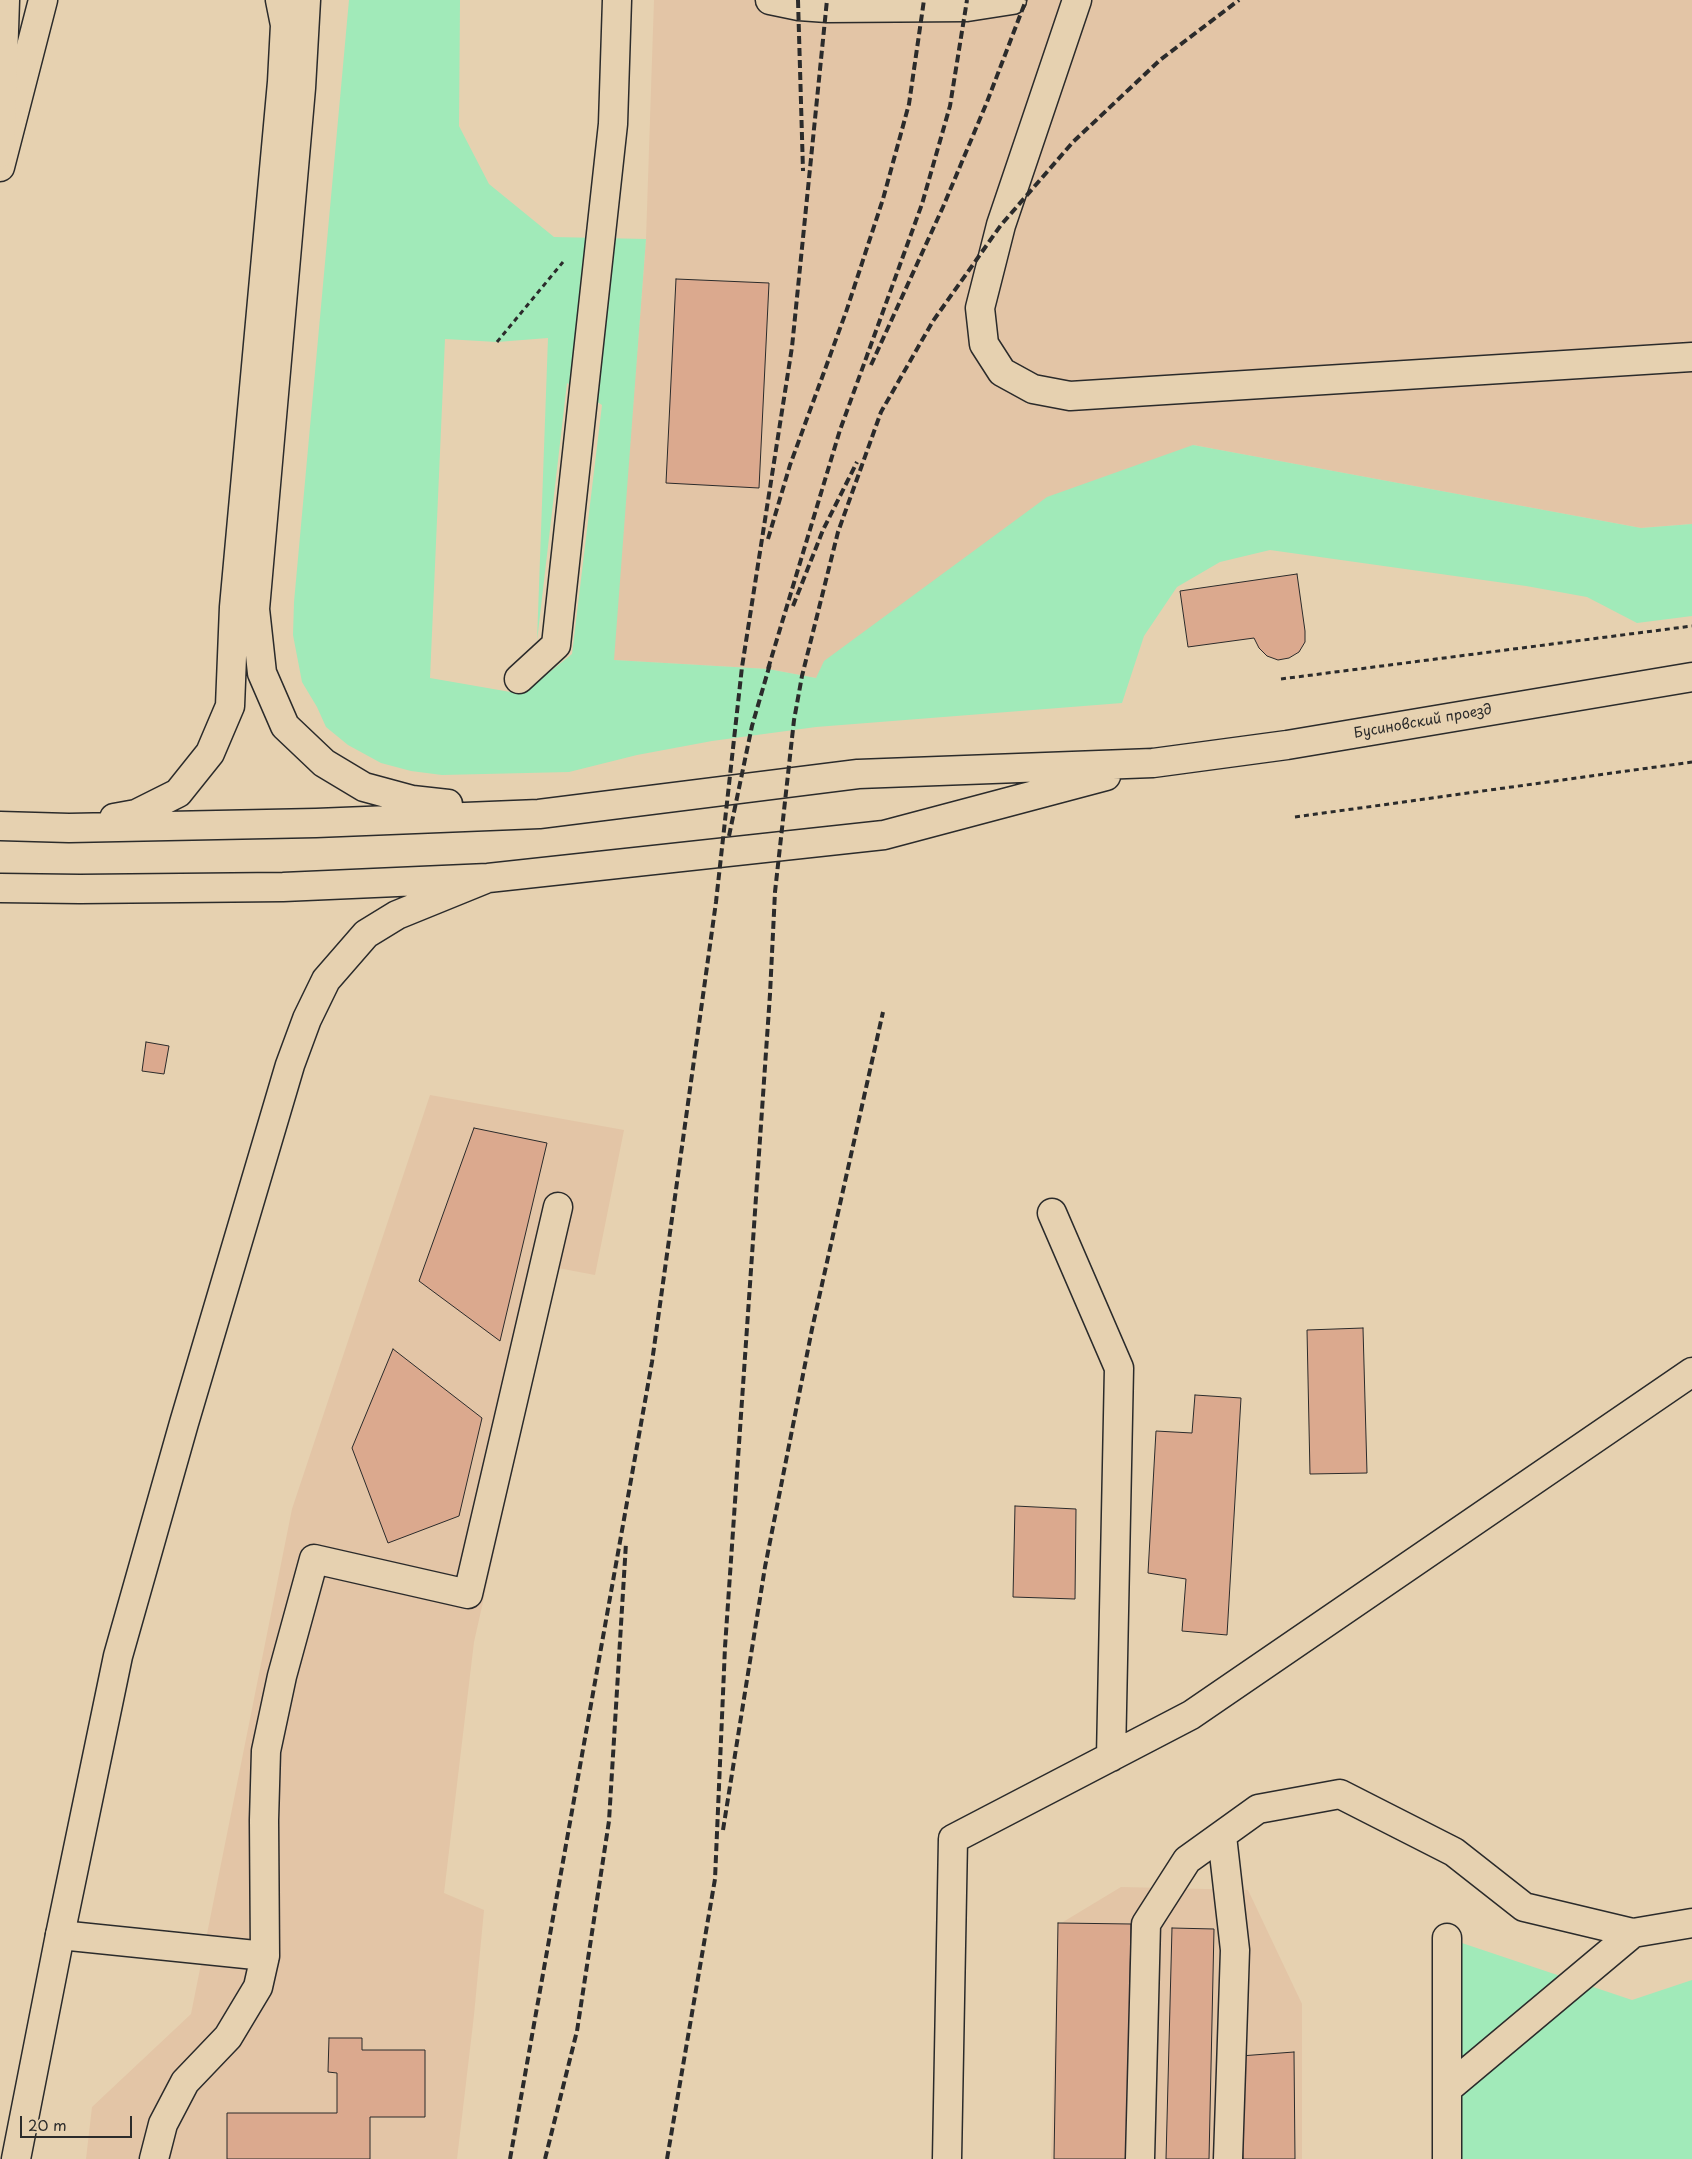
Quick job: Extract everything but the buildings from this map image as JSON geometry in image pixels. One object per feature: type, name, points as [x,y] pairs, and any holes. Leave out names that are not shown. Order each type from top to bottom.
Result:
[{"type":"main road","points":[[0,153],[5,0]]},
{"type":"main road","points":[[0,167],[43,0]]},
{"type":"main road","points":[[69,828],[136,814],[178,793],[210,753],[230,706],[234,606],[282,82],[285,25],[280,0]]},
{"type":"main road","points":[[306,0],[301,88],[255,609],[262,673],[285,726],[324,763],[364,787],[412,800],[539,814]]},
{"type":"main road","points":[[519,679],[556,645],[613,124],[617,0]]},
{"type":"main road","points":[[770,0],[799,6],[827,8],[967,7],[1012,0]]},
{"type":"main road","points":[[1077,0],[1001,225],[980,308],[984,344],[1002,372],[1033,389],[1070,396],[1692,357]]},
{"type":"main road","name":"Бусиновский проезд","points":[[1153,763],[1286,745],[1692,676]]},
{"type":"main road","points":[[0,826],[69,828],[316,823],[539,814],[858,774],[1153,763]]},
{"type":"main road","points":[[0,888],[283,887],[488,878],[884,835],[1153,763]]},
{"type":"main road","points":[[16,2159],[118,1656],[186,1413],[290,1065],[307,1020],[326,980],[366,934],[397,915],[488,878]]},
{"type":"main road","points":[[154,2159],[163,2124],[185,2082],[228,2037],[258,1987],[265,1956],[264,1820],[266,1751],[282,1676],[314,1559],[468,1594],[558,1207]]},
{"type":"main road","points":[[1052,1213],[1119,1368],[1111,1756]]},
{"type":"main road","points":[[947,2159],[953,1839],[1190,1715],[1692,1372]]},
{"type":"main road","points":[[1140,2159],[1146,1924],[1187,1860],[1258,1809],[1340,1794],[1454,1852],[1524,1906],[1633,1932],[1692,1923]]},
{"type":"main road","points":[[1222,1836],[1235,1950],[1228,2159]]},
{"type":"main road","points":[[1447,2089],[1633,1932]]},
{"type":"main road","points":[[60,1935],[265,1956]]},
{"type":"main road","points":[[1447,1938],[1447,2159]]},
{"type":"path","points":[[497,342],[566,258]]},
{"type":"path","points":[[1281,680],[1692,626]]},
{"type":"path","points":[[1295,817],[1692,762]]},
{"type":"shaded area","points":[[654,0],[1692,0],[1692,524],[1641,528],[1193,445],[816,678],[768,669],[613,660],[646,239]]},
{"type":"shaded area","points":[[430,1095],[624,1130],[595,1275],[558,1268],[474,1642],[444,1893],[484,1910],[457,2159],[86,2159],[92,2107],[191,2014],[292,1509]]},
{"type":"shaded area","points":[[1121,1887],[1248,1890],[1302,2004],[1302,2159],[1051,2159],[1058,1925]]},
{"type":"green space","points":[[349,0],[460,0],[459,126],[489,184],[554,237],[646,239],[614,660],[768,669],[816,678],[824,661],[1047,497],[1193,445],[1641,528],[1692,524],[1692,616],[1637,623],[1587,597],[1526,586],[1270,550],[1220,562],[1177,587],[1144,636],[1122,703],[816,727],[712,741],[637,755],[569,772],[442,775],[411,771],[381,763],[348,745],[326,727],[302,682],[293,635],[294,602]],"holes":[[[548,338],[537,641],[567,383],[602,405],[572,654],[522,694],[430,678],[445,339],[497,342]]]},
{"type":"green space","points":[[1435,1934],[1632,2000],[1692,1980],[1692,2159],[1436,2159]]},
{"type":"railway","points":[[798,0],[803,171]]},
{"type":"railway","points":[[510,2159],[652,1362],[716,902],[742,667],[792,347],[827,0]]},
{"type":"railway","points":[[768,539],[790,465],[846,312],[883,199],[909,104],[924,0]]},
{"type":"railway","points":[[768,669],[840,430],[922,204],[950,106],[967,0]]},
{"type":"railway","points":[[871,365],[943,207],[987,102],[1026,0]]},
{"type":"railway","points":[[667,2159],[715,1879],[725,1647],[770,994],[775,892],[794,720],[802,676],[838,532],[881,412],[933,321],[1001,225],[1073,142],[1160,60],[1239,0]]},
{"type":"railway","points":[[793,606],[823,530],[857,462]]},
{"type":"railway","points":[[729,836],[752,726],[770,664]]},
{"type":"railway","points":[[723,1830],[765,1567],[812,1329],[883,1012]]},
{"type":"railway","points":[[545,2159],[577,2031],[609,1821],[626,1543]]}]
